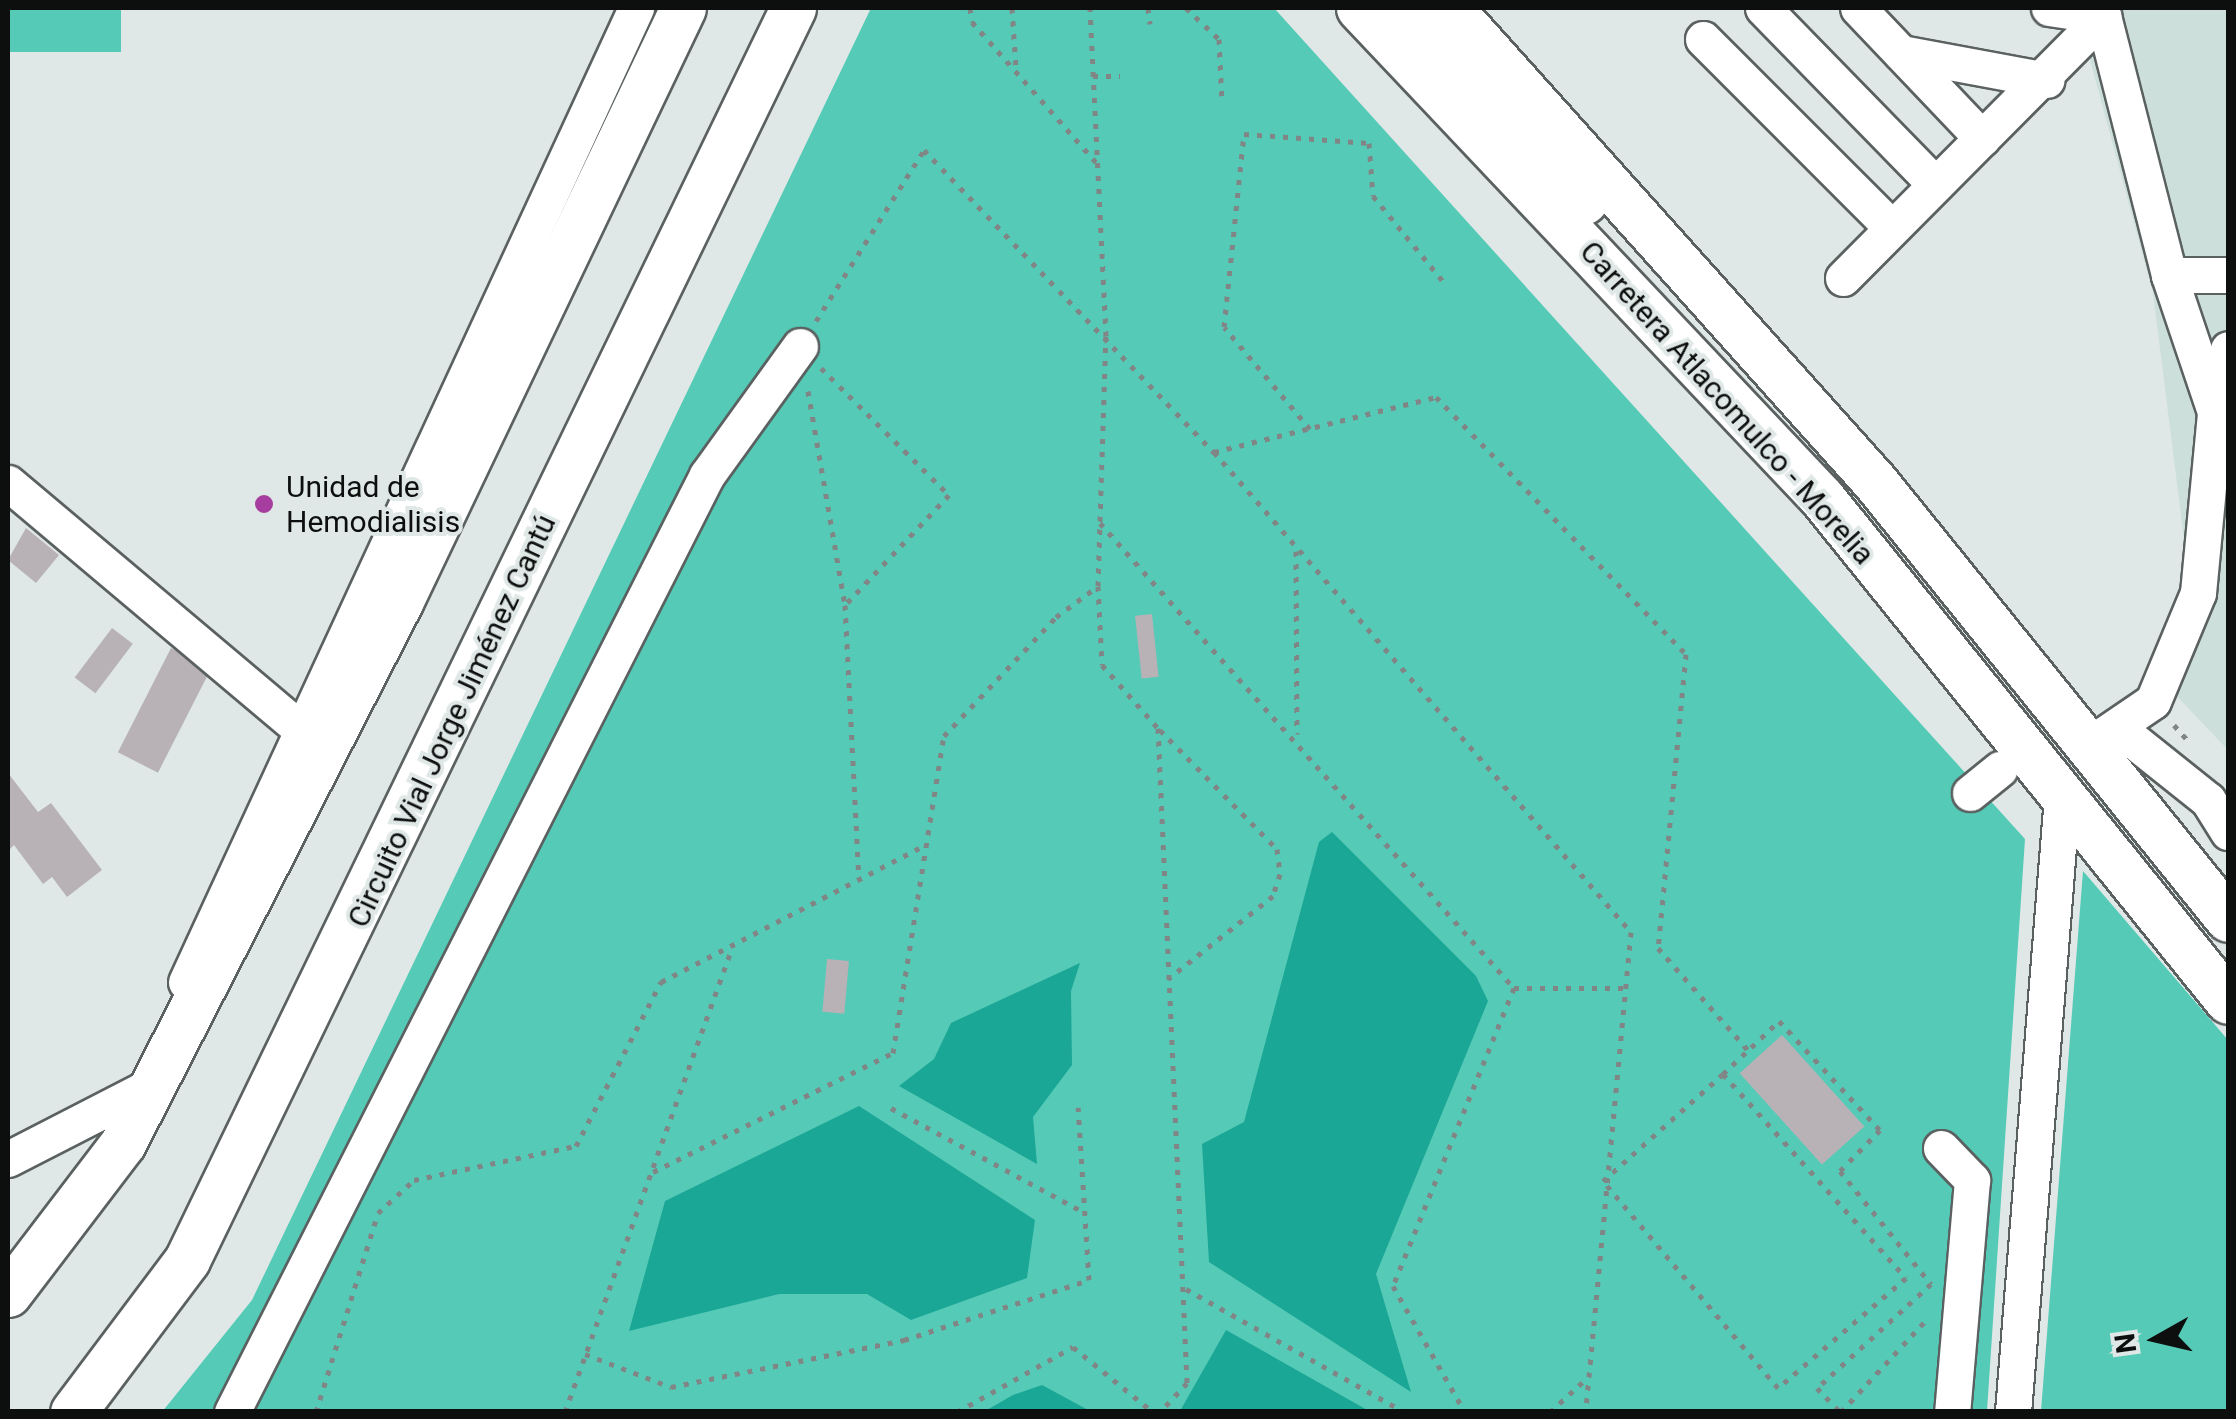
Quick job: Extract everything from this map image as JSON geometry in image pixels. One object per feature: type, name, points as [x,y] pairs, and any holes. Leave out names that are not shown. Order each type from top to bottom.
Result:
[{"type":"main road","points":[[8,1294],[123,1143],[584,216],[683,8]]},
{"type":"main road","name":"Circuito Vial Jorge Jiménez Cantú","points":[[73,1412],[187,1260],[300,1038],[792,8]]},
{"type":"main road","name":"Carretera Atlacomulco - Morelia","points":[[1359,8],[1822,498],[2228,1001]]},
{"type":"main road","points":[[1406,8],[1630,252],[1822,498]]},
{"type":"main road","name":"Carretera Atlacomulco - Morelia","points":[[1450,8],[2105,737],[2228,919]]},
{"type":"street","points":[[123,1143],[298,727],[636,8]]},
{"type":"street","points":[[1763,8],[1935,184]]},
{"type":"street","points":[[1858,8],[1982,138]]},
{"type":"street","points":[[2048,8],[2102,12]]},
{"type":"street","points":[[1844,278],[1982,138],[2047,80],[2102,12]]},
{"type":"street","points":[[2102,12],[2169,275],[2228,458]]},
{"type":"street","points":[[1703,39],[1892,228]]},
{"type":"street","points":[[1902,53],[2047,80]]},
{"type":"street","points":[[2169,275],[2228,276]]},
{"type":"street","points":[[232,1412],[708,475],[800,346]]},
{"type":"street","points":[[2228,349],[2216,412],[2198,593],[2153,701],[2105,737],[2208,800],[2228,832]]},
{"type":"street","points":[[8,483],[298,727]]},
{"type":"street","points":[[1970,793],[2000,769]]},
{"type":"street","points":[[2013,1412],[2062,796]]},
{"type":"street","points":[[8,1159],[144,1089]]},
{"type":"street","points":[[1941,1148],[1972,1180],[1952,1412]]},
{"type":"path","points":[[970,8],[972,22],[1098,164]]},
{"type":"path","points":[[1012,8],[1016,71]]},
{"type":"path","points":[[1090,8],[1106,336],[1098,586],[1102,665],[1277,849],[1280,874],[1273,896],[1168,979]]},
{"type":"path","points":[[1148,8],[1150,24]]},
{"type":"path","points":[[1186,8],[1219,38],[1222,102]]},
{"type":"path","points":[[1094,76],[1120,76]]},
{"type":"path","points":[[1310,428],[1224,328],[1244,134],[1369,143],[1373,196],[1446,285]]},
{"type":"path","points":[[859,880],[845,605],[800,346],[924,150],[1214,452],[1631,932],[1603,1181],[1586,1412]]},
{"type":"path","points":[[800,346],[949,495],[845,605]]},
{"type":"path","points":[[1214,452],[1436,397],[1686,654],[1658,948],[1748,1050]]},
{"type":"path","points":[[1100,523],[1297,734],[1514,988],[1624,988]]},
{"type":"path","points":[[1296,548],[1297,734]]},
{"type":"path","points":[[653,1172],[893,1054],[921,848],[944,736],[1056,617],[1098,586]]},
{"type":"path","points":[[958,1412],[1073,1347],[1156,1412],[1188,1383],[1158,728]]},
{"type":"path","points":[[316,1412],[378,1214],[414,1180],[576,1146],[661,982],[921,848]]},
{"type":"path","points":[[564,1412],[734,946]]},
{"type":"path","points":[[1465,1412],[1393,1286],[1514,988]]},
{"type":"path","points":[[1603,1181],[1779,1021],[1880,1130],[1840,1171],[1930,1284],[1817,1388],[1840,1412],[1929,1316]]},
{"type":"path","points":[[1603,1181],[1778,1388],[1906,1278],[1724,1074]]},
{"type":"path","points":[[586,1354],[671,1387],[904,1340],[1089,1280],[1078,1107]]},
{"type":"path","points":[[891,1108],[1084,1213]]},
{"type":"path","points":[[1186,1290],[1404,1412]]},
{"type":"path","points":[[1550,1412],[1588,1377]]},
{"type":"shaded area","points":[[8,8],[121,8],[121,52],[8,52]]},
{"type":"shaded area","points":[[871,8],[1274,8],[2025,839],[1987,1411],[162,1412],[252,1300]]},
{"type":"shaded area","points":[[2076,8],[2228,8],[2228,750],[2152,670],[2188,571],[2153,293]]},
{"type":"shaded area","points":[[1332,832],[1476,976],[1488,1001],[1376,1274],[1411,1392],[1209,1262],[1202,1144],[1244,1122],[1319,842]]},
{"type":"shaded area","points":[[2083,871],[2228,1040],[2228,1411],[2041,1411]]},
{"type":"shaded area","points":[[1080,963],[1071,991],[1072,1065],[1033,1117],[1037,1164],[899,1086],[934,1059],[951,1023]]},
{"type":"shaded area","points":[[859,1106],[1035,1220],[1027,1278],[911,1320],[867,1294],[779,1294],[629,1331],[665,1201]]},
{"type":"shaded area","points":[[1226,1330],[1369,1411],[1180,1411]]},
{"type":"shaded area","points":[[1042,1385],[1090,1411],[985,1411],[1013,1395]]},
{"type":"building","points":[[26,528],[59,555],[36,583],[8,560]]},
{"type":"building","points":[[1152,614],[1159,677],[1142,678],[1135,616]]},
{"type":"building","points":[[112,628],[133,644],[95,693],[75,678]]},
{"type":"building","points":[[171,648],[211,668],[158,773],[118,752]]},
{"type":"building","points":[[8,773],[38,812],[51,803],[102,870],[67,897],[52,877],[43,884],[14,845],[8,851]]},
{"type":"building","points":[[827,959],[849,961],[844,1014],[822,1012]]},
{"type":"building","points":[[1782,1035],[1864,1126],[1822,1165],[1740,1073]]},
{"type":"place","name":"Unidad de Hemodialisis","points":[[264,504]]}]
